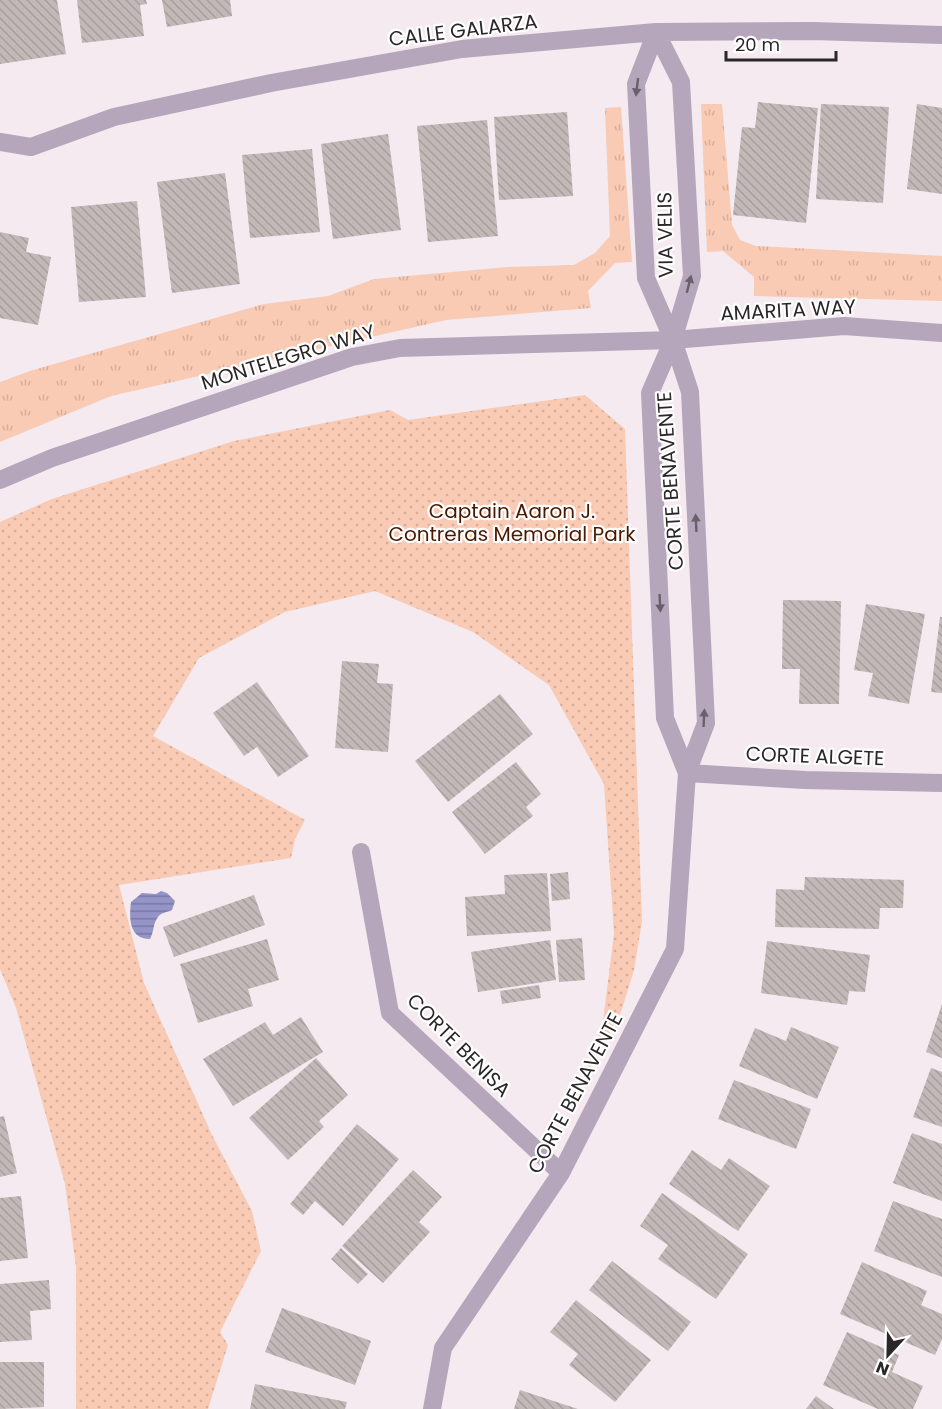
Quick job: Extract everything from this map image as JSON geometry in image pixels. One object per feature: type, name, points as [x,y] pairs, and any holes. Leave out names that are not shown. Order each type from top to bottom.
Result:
[{"type":"street","name":"CALLE GALARZA","points":[[0,142],[31,147],[114,117],[271,83],[462,49],[656,32],[813,31],[942,35]]},
{"type":"street","name":"VIA VELIS","points":[[656,32],[636,84],[645,271],[673,340]]},
{"type":"street","name":"VIA VELIS","points":[[656,32],[681,82],[692,276],[673,340]]},
{"type":"street","name":"AMARITA WAY","points":[[673,340],[844,326],[942,333]]},
{"type":"street","name":"MONTELEGRO WAY","points":[[0,480],[52,458],[352,357],[400,348],[673,340]]},
{"type":"street","name":"CORTE BENAVENTE","points":[[673,340],[650,393],[665,718],[687,773]]},
{"type":"street","name":"CORTE BENAVENTE","points":[[432,1409],[443,1348],[561,1173],[675,950],[687,773],[706,723],[690,395],[673,340]]},
{"type":"street","name":"CORTE ALGETE","points":[[687,773],[805,780],[942,783]]},
{"type":"street","name":"CORTE BENISA","points":[[361,852],[390,1013],[561,1173]]},
{"type":"green space","points":[[701,104],[722,104],[732,225],[740,240],[756,246],[942,256],[942,301],[754,296],[754,277],[723,251],[707,252]]},
{"type":"green space","points":[[621,107],[632,262],[615,263],[588,291],[591,308],[446,320],[111,396],[0,442],[0,382],[30,371],[264,304],[328,296],[374,279],[508,267],[574,265],[595,253],[610,236],[605,108]]},
{"type":"green space","name":"Captain Aaron J. Contreras Memorial Park","points":[[585,395],[625,429],[642,921],[634,970],[621,1012],[581,1085],[603,1022],[614,933],[604,784],[549,685],[473,632],[375,591],[285,612],[199,658],[153,736],[305,820],[295,839],[291,858],[119,885],[144,983],[212,1135],[252,1211],[261,1251],[220,1332],[228,1345],[208,1409],[76,1409],[76,1267],[65,1184],[16,1008],[0,969],[0,522],[52,499],[234,441],[390,410],[408,420]]},
{"type":"water","points":[[161,891],[167,893],[175,901],[172,910],[159,916],[150,939],[143,938],[134,932],[132,926],[131,902],[142,893],[156,894]]},
{"type":"building","points":[[0,0],[57,0],[66,54],[0,64]]},
{"type":"building","points":[[77,0],[146,0],[147,4],[140,5],[144,36],[82,43]]},
{"type":"building","points":[[162,0],[230,0],[232,16],[167,27]]},
{"type":"building","points":[[758,102],[818,108],[806,223],[733,215],[742,127],[755,128]]},
{"type":"building","points":[[821,104],[889,107],[883,203],[816,199]]},
{"type":"building","points":[[917,104],[942,108],[942,194],[907,189]]},
{"type":"building","points":[[567,112],[573,196],[499,200],[494,117]]},
{"type":"building","points":[[487,120],[498,236],[428,242],[417,126]]},
{"type":"building","points":[[388,134],[401,230],[333,239],[321,144]]},
{"type":"building","points":[[312,149],[320,232],[250,238],[242,155]]},
{"type":"building","points":[[225,173],[240,284],[172,293],[157,182]]},
{"type":"building","points":[[137,201],[146,297],[79,302],[71,207]]},
{"type":"building","points":[[0,232],[29,238],[26,252],[51,257],[38,325],[0,318]]},
{"type":"building","points":[[783,600],[841,601],[839,704],[799,704],[800,669],[782,669]]},
{"type":"building","points":[[866,604],[925,614],[909,704],[868,696],[873,673],[854,670]]},
{"type":"building","points":[[940,617],[942,617],[942,693],[931,692]]},
{"type":"building","points":[[342,661],[379,664],[377,683],[393,684],[388,752],[335,748]]},
{"type":"building","points":[[257,682],[309,756],[278,777],[257,747],[244,756],[213,713]]},
{"type":"building","points":[[500,694],[533,734],[448,802],[415,761]]},
{"type":"building","points":[[516,762],[541,794],[526,807],[533,816],[485,854],[452,812]]},
{"type":"building","points":[[568,872],[570,899],[552,901],[550,874]]},
{"type":"building","points":[[547,873],[551,931],[467,936],[465,897],[505,894],[504,875]]},
{"type":"building","points":[[805,877],[904,880],[903,908],[880,908],[879,929],[775,927],[776,889],[804,890]]},
{"type":"building","points":[[254,895],[265,925],[174,957],[163,927]]},
{"type":"building","points":[[582,938],[585,980],[559,982],[556,940]]},
{"type":"building","points":[[267,939],[279,980],[248,989],[253,1006],[198,1023],[180,964]]},
{"type":"building","points":[[550,940],[556,980],[478,992],[471,952]]},
{"type":"building","points":[[767,941],[870,955],[865,992],[849,991],[847,1005],[761,993]]},
{"type":"building","points":[[539,985],[541,998],[502,1004],[500,991]]},
{"type":"building","points":[[942,1004],[942,1058],[926,1052]]},
{"type":"building","points":[[301,1017],[323,1052],[233,1106],[203,1059],[265,1022],[273,1035]]},
{"type":"building","points":[[791,1027],[839,1047],[817,1099],[739,1066],[755,1028],[786,1041]]},
{"type":"building","points":[[316,1058],[348,1095],[319,1121],[324,1127],[288,1160],[249,1118]]},
{"type":"building","points":[[931,1068],[942,1072],[942,1127],[913,1117]]},
{"type":"building","points":[[734,1080],[811,1109],[796,1149],[718,1119]]},
{"type":"building","points":[[4,1116],[17,1173],[0,1177],[0,1117]]},
{"type":"building","points":[[357,1124],[399,1159],[343,1226],[315,1201],[303,1215],[290,1204]]},
{"type":"building","points":[[912,1133],[942,1144],[942,1201],[893,1183]]},
{"type":"building","points":[[692,1150],[721,1170],[729,1158],[770,1186],[738,1231],[669,1184]]},
{"type":"building","points":[[413,1170],[442,1197],[419,1222],[430,1232],[383,1283],[342,1246]]},
{"type":"building","points":[[662,1193],[748,1254],[716,1299],[658,1259],[668,1245],[640,1226]]},
{"type":"building","points":[[21,1196],[28,1258],[0,1261],[0,1198]]},
{"type":"building","points":[[893,1201],[942,1219],[942,1277],[874,1251]]},
{"type":"building","points":[[341,1248],[368,1274],[358,1284],[331,1259]]},
{"type":"building","points":[[612,1261],[691,1322],[668,1351],[589,1290]]},
{"type":"building","points":[[862,1262],[927,1291],[921,1305],[942,1314],[942,1339],[935,1355],[840,1314]]},
{"type":"building","points":[[49,1280],[51,1309],[30,1311],[32,1340],[0,1342],[0,1284]]},
{"type":"building","points":[[576,1300],[651,1360],[615,1402],[569,1365],[578,1354],[550,1332]]},
{"type":"building","points":[[282,1308],[371,1341],[355,1385],[265,1352]]},
{"type":"building","points":[[847,1332],[899,1355],[892,1372],[923,1386],[913,1409],[878,1409],[823,1385]]},
{"type":"building","points":[[0,1362],[44,1362],[44,1407],[0,1409]]},
{"type":"building","points":[[255,1384],[347,1402],[345,1409],[250,1409]]},
{"type":"building","points":[[520,1390],[578,1409],[514,1409]]},
{"type":"building","points":[[816,1396],[834,1409],[806,1409]]}]
